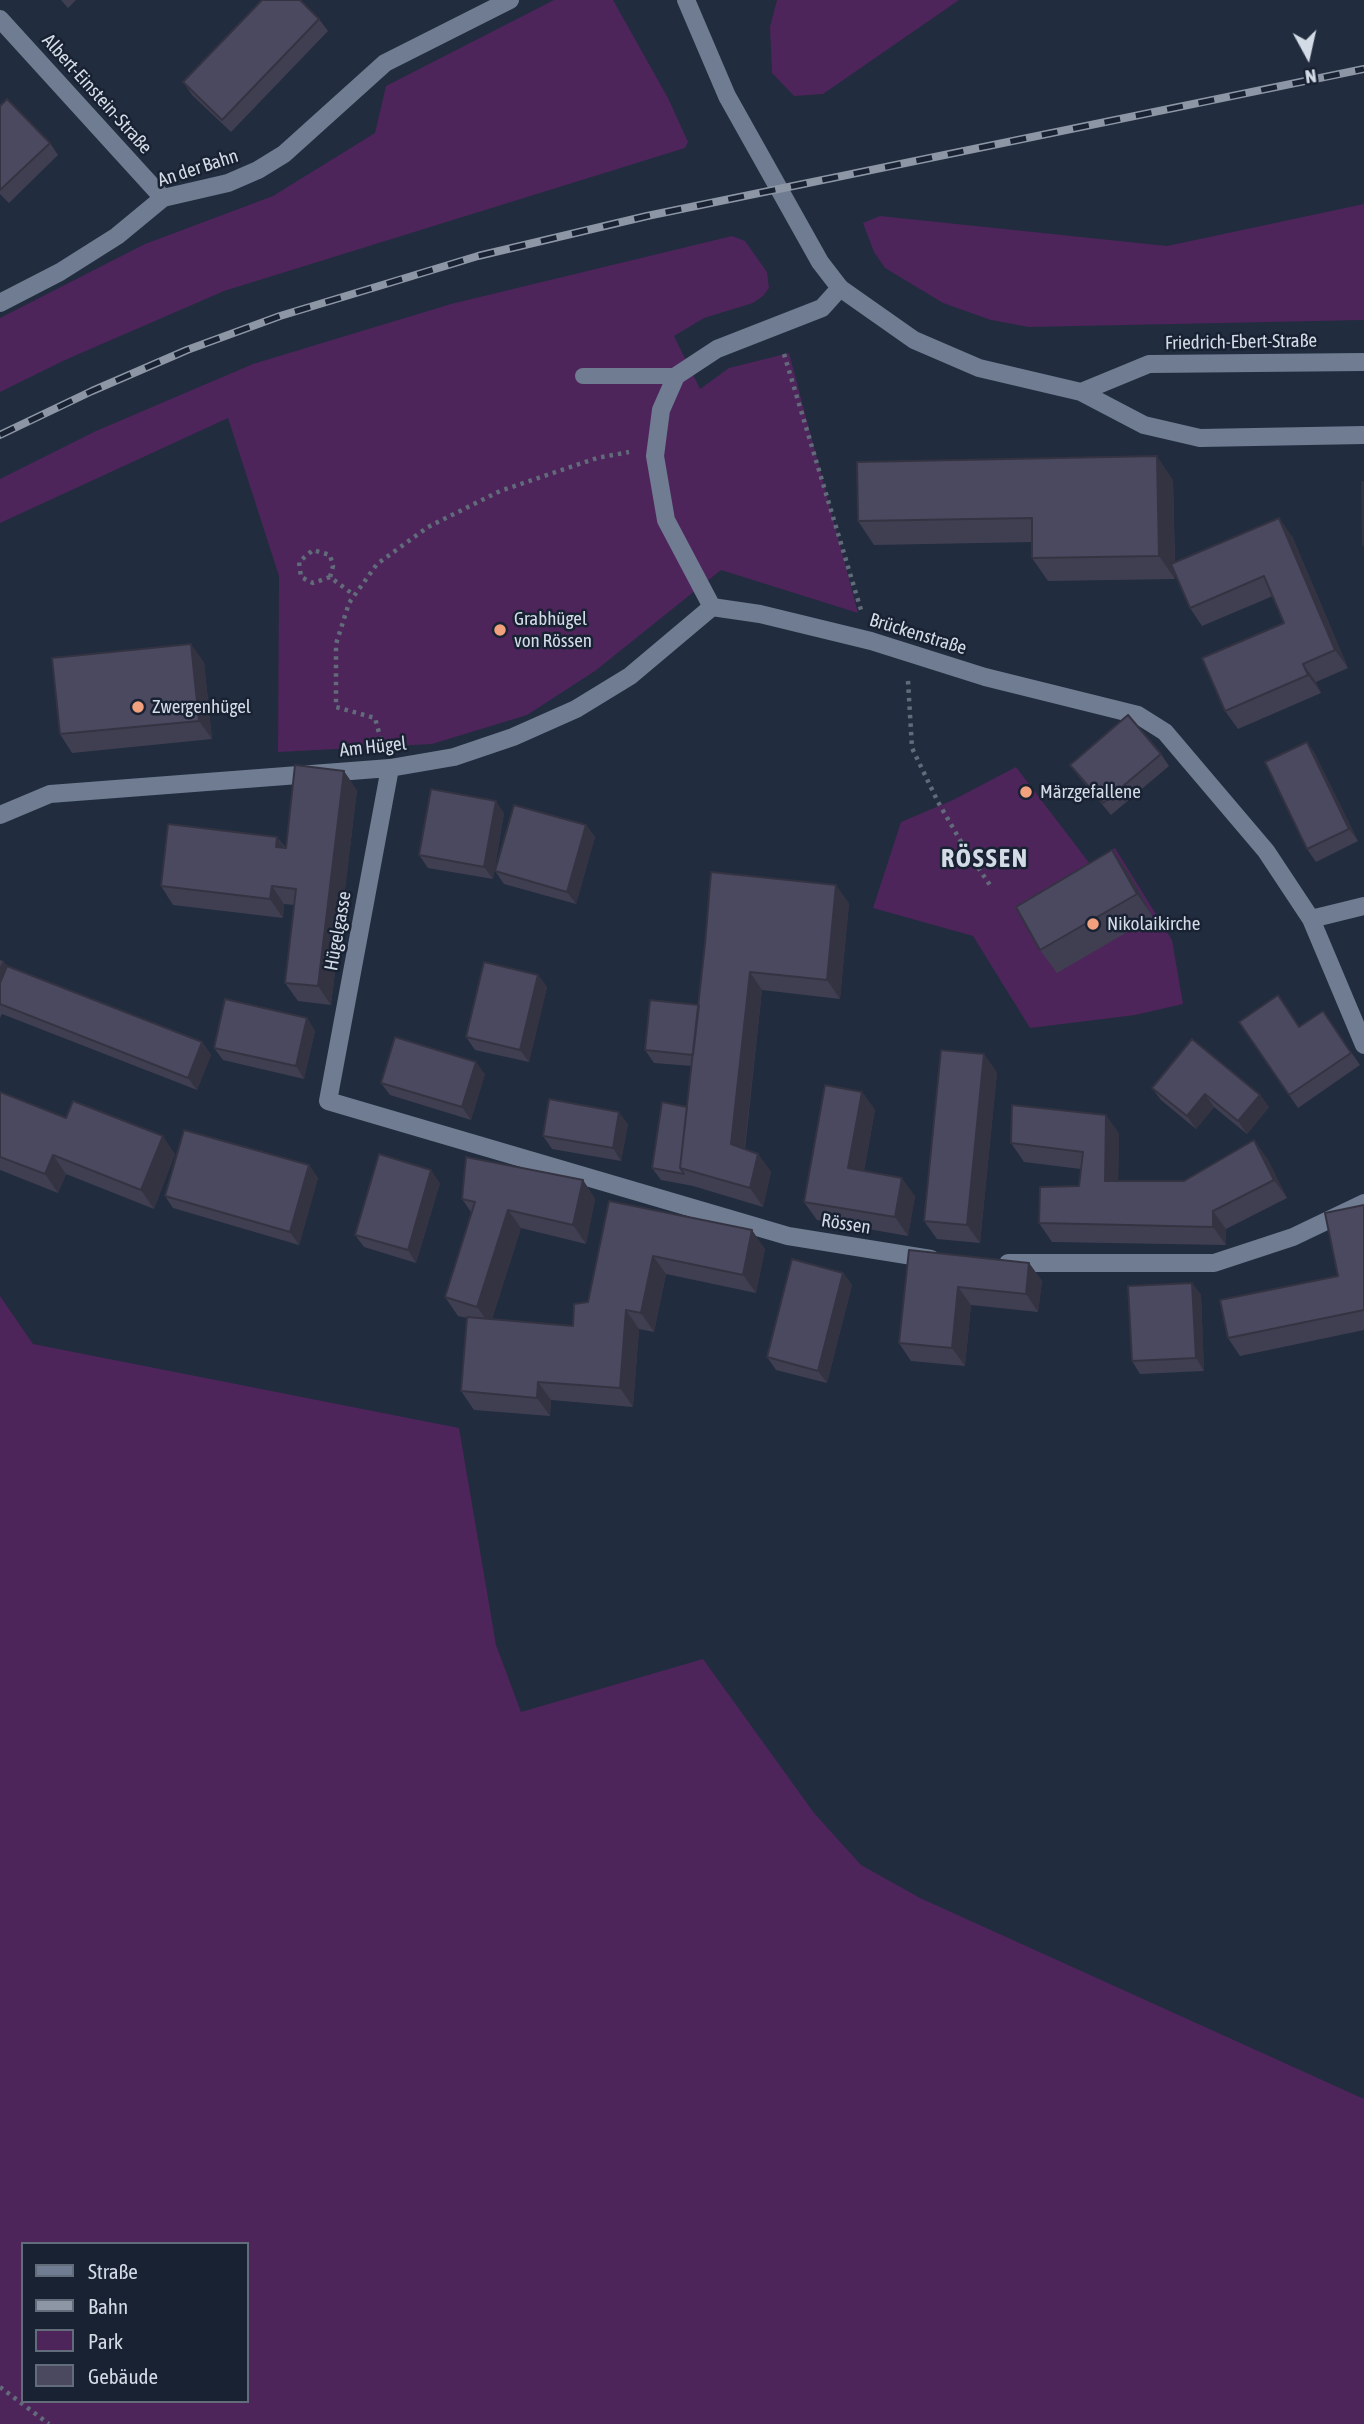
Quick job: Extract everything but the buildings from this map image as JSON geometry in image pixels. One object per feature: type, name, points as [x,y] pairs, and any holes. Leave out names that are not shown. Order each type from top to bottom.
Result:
[{"type":"street","name":"An der Bahn","points":[[0,303],[60,272],[117,236],[163,198],[228,183],[258,170],[284,154],[385,63],[510,0]]},
{"type":"street","points":[[686,0],[727,96],[820,262],[840,288],[914,340],[979,368],[1081,393],[1144,425],[1200,438],[1364,435]]},
{"type":"street","name":"Albert-Einstein-Straße","points":[[0,19],[163,198]]},
{"type":"street","points":[[712,607],[666,520],[655,456],[661,410],[676,376],[717,349],[822,308],[840,288]]},
{"type":"street","name":"Friedrich-Ebert-Straße","points":[[1081,393],[1149,364],[1364,362]]},
{"type":"street","name":"Brückenstraße","points":[[712,607],[760,614],[870,641],[985,677],[1138,715],[1165,732],[1266,851],[1311,919],[1364,1045]]},
{"type":"street","name":"Am Hügel","points":[[0,815],[50,794],[390,768],[454,757],[513,737],[576,709],[630,676],[712,607]]},
{"type":"street","name":"Hügelgasse","points":[[328,1101],[390,768]]},
{"type":"street","points":[[1311,919],[1364,906]]},
{"type":"street","name":"Rössen","points":[[328,1101],[788,1236],[945,1262]]},
{"type":"street","points":[[986,1262],[1214,1263],[1293,1237],[1364,1203]]},
{"type":"lane","points":[[583,376],[676,376]]},
{"type":"path","points":[[775,326],[870,641]]},
{"type":"path","points":[[390,768],[375,718],[336,707],[336,644],[349,603],[377,564],[417,534],[500,491],[597,458],[657,446]]},
{"type":"path","points":[[313,550],[330,555],[330,577],[313,583],[302,577],[299,562],[313,550]]},
{"type":"path","points":[[330,577],[354,595]]},
{"type":"path","points":[[907,653],[912,748],[938,802],[992,888]]},
{"type":"path","points":[[0,2387],[21,2403]]},
{"type":"path","points":[[21,2403],[49,2424]]},
{"type":"green space","points":[[554,0],[613,0],[668,98],[688,142],[685,148],[224,291],[65,360],[0,392],[0,318],[145,244],[273,196],[375,133],[386,86]]},
{"type":"green space","points":[[777,0],[959,0],[823,94],[794,96],[772,73],[770,27]]},
{"type":"green space","points":[[1364,204],[1364,320],[1029,327],[991,320],[943,303],[885,268],[874,252],[863,223],[880,216],[1167,246]]},
{"type":"green space","points":[[732,236],[745,241],[767,272],[769,288],[753,303],[704,318],[674,336],[700,389],[729,368],[789,353],[858,613],[721,570],[595,671],[527,715],[432,744],[278,752],[279,576],[228,418],[0,523],[0,479],[96,431],[253,364],[451,304]]},
{"type":"green space","points":[[1016,767],[1090,864],[1115,848],[1172,940],[1183,1004],[1135,1015],[1030,1028],[973,936],[873,908],[901,822],[953,800]]},
{"type":"green space","points":[[0,1296],[33,1344],[459,1428],[496,1645],[521,1712],[703,1659],[814,1813],[861,1865],[920,1898],[1364,2099],[1364,2424],[0,2424]]},
{"type":"railway","points":[[0,435],[187,350],[280,316],[478,256],[647,216],[1364,69]]},
{"type":"place","name":"Grabhügel von Rössen","points":[[500,630]]},
{"type":"place","name":"Zwergenhügel","points":[[138,707]]},
{"type":"place","name":"Märzgefallene","points":[[1026,792]]},
{"type":"place","name":"Nikolaikirche","points":[[1093,924]]},
{"type":"district","name":"RÖSSEN","points":[[985,859]]}]
